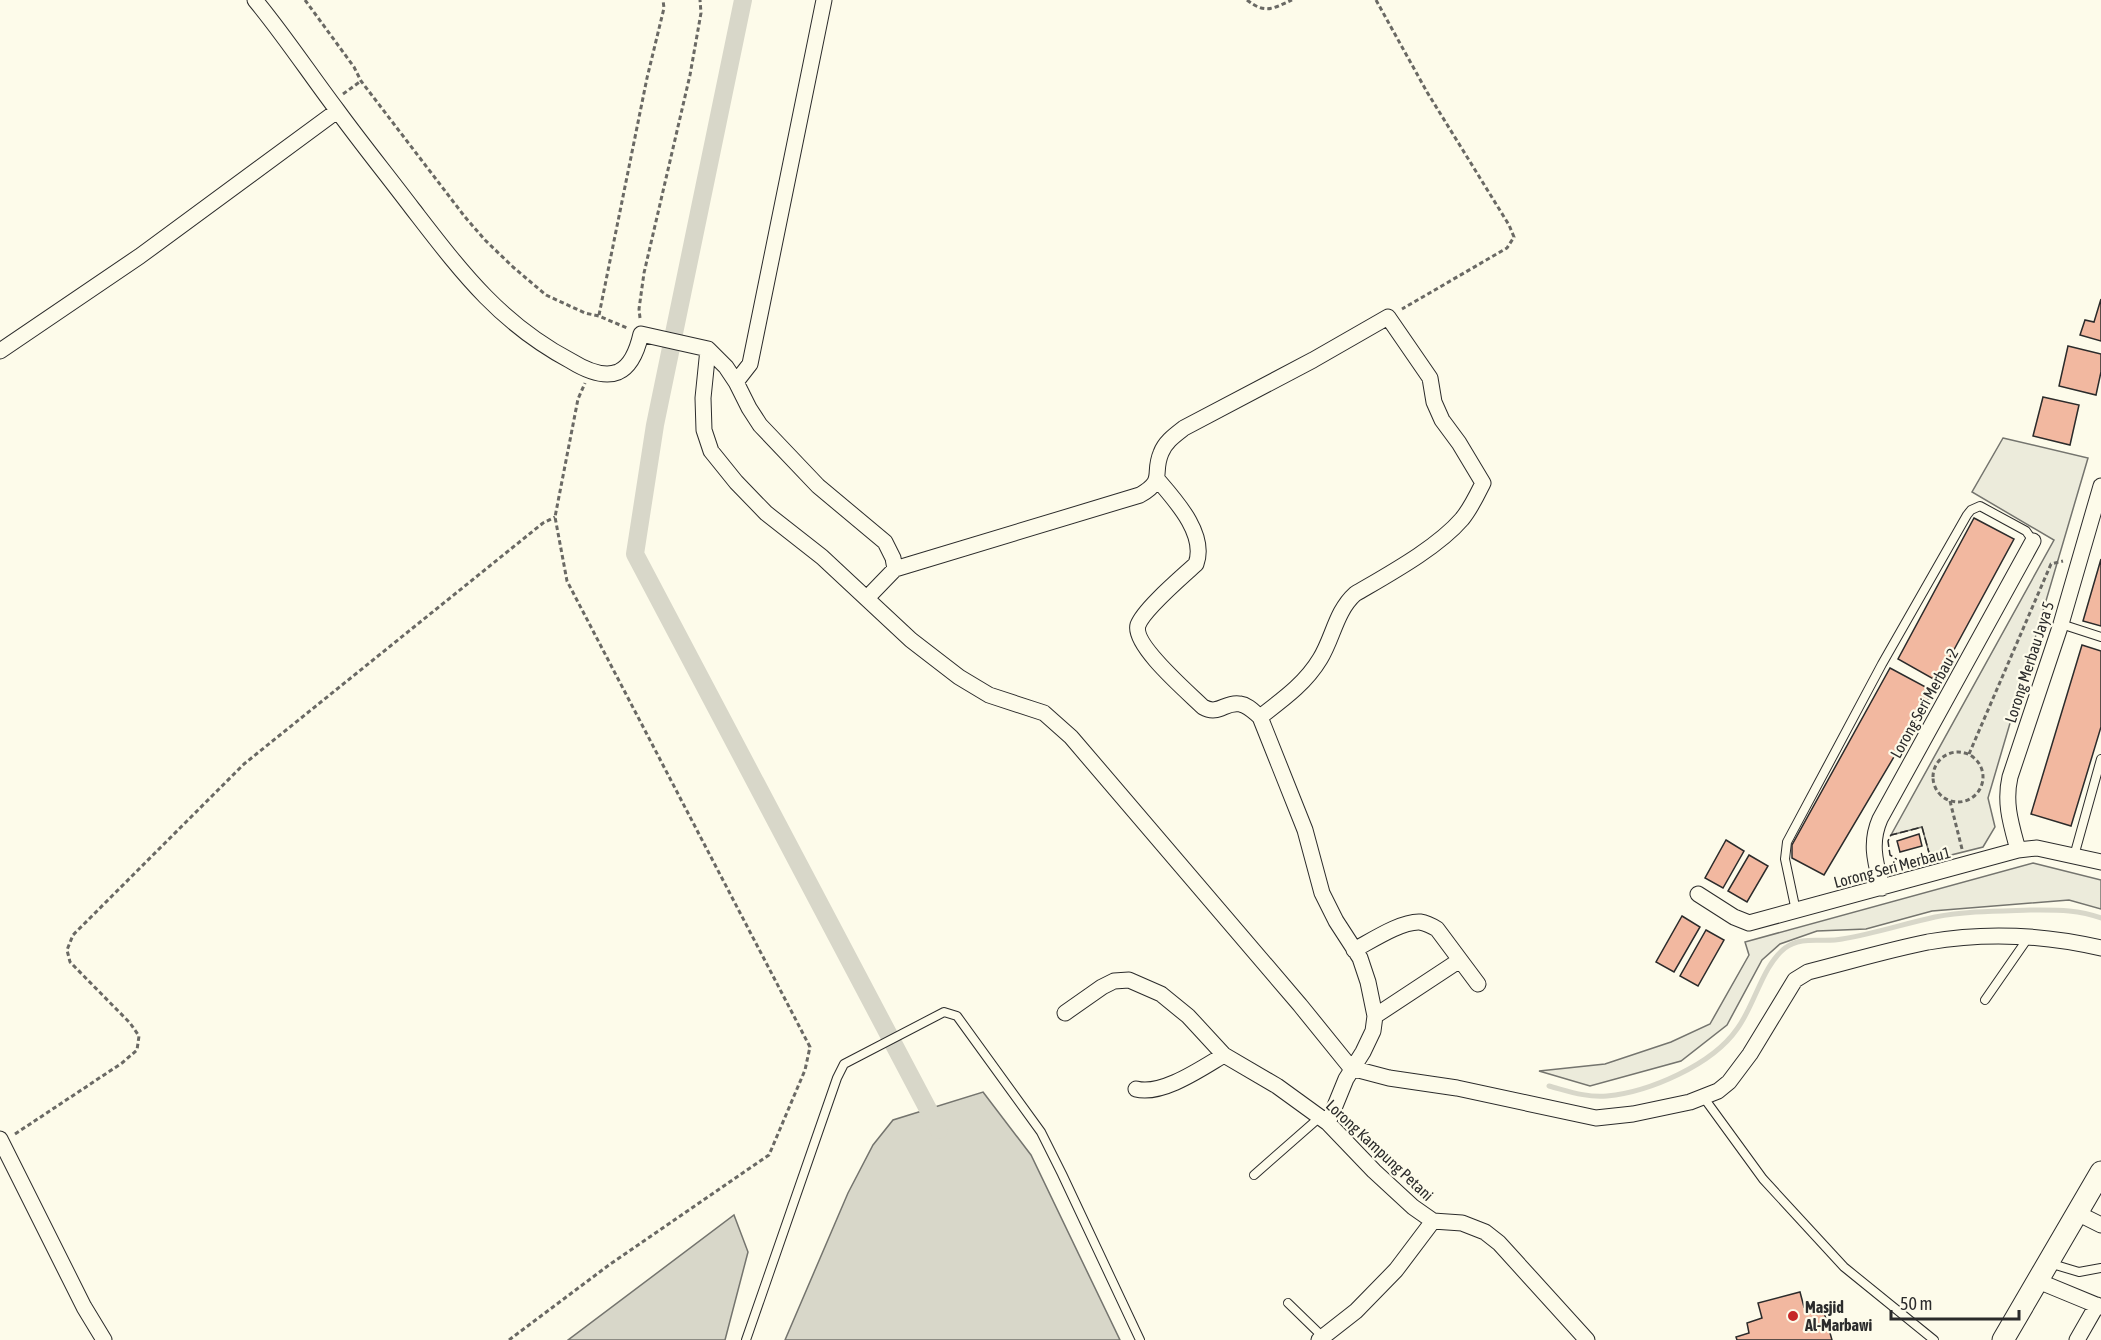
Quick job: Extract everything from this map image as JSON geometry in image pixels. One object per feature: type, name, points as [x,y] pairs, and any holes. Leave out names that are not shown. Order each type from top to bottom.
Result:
[{"type":"main road","points":[[2003,1340],[2101,1172]]},
{"type":"street","points":[[255,0],[278,27],[334,107],[461,272],[500,312],[541,345],[590,371],[618,372],[632,358],[646,335],[703,348],[726,367],[760,425],[818,486],[885,542],[893,558],[895,569]]},
{"type":"street","points":[[736,382],[750,364],[824,0]]},
{"type":"street","points":[[0,351],[149,249],[334,107]]},
{"type":"street","points":[[867,598],[895,569],[1140,495],[1150,489],[1158,478],[1160,454],[1178,432],[1388,317],[1430,378],[1434,402],[1482,483],[1474,502],[1444,537],[1347,601],[1322,657],[1309,676],[1287,697],[1260,717]]},
{"type":"street","points":[[703,348],[704,430],[711,451],[736,482],[766,513],[822,557],[911,640],[959,677],[989,695],[1044,712],[1071,737],[1351,1068],[1389,1078],[1457,1088],[1596,1118],[1633,1114],[1704,1098],[1718,1091],[1729,1082],[1750,1054],[1795,980],[1808,972],[1929,942],[2009,935],[2080,943],[2101,948]]},
{"type":"street","points":[[1158,478],[1194,531],[1198,553],[1196,564],[1142,617],[1137,629],[1139,635],[1162,667],[1203,707],[1216,711],[1238,703],[1248,707],[1260,717],[1305,830],[1322,893],[1335,921],[1360,958],[1368,982],[1375,1016],[1373,1031],[1324,1120]]},
{"type":"street","name":"Lorong Merbau Jaya 5","points":[[2018,850],[2007,811],[2006,794],[2061,624],[2101,486]]},
{"type":"street","name":"Lorong Seri Merbau 2","points":[[1882,888],[1873,851],[1874,832],[2033,541]]},
{"type":"street","name":"Lorong Seri Merbau1","points":[[1698,894],[1734,917],[1749,923],[1966,866],[2018,850],[2037,848],[2101,862]]},
{"type":"street","points":[[1354,950],[1390,931],[1418,922],[1437,929],[1478,984]]},
{"type":"street","points":[[1375,1016],[1460,960]]},
{"type":"street","name":"Lorong Kampung Petani","points":[[1065,1013],[1101,987],[1114,981],[1128,980],[1161,994],[1188,1016],[1224,1055],[1277,1086],[1324,1120],[1397,1193],[1433,1221],[1462,1223],[1485,1232],[1499,1243],[1587,1340]]},
{"type":"street","points":[[1136,1089],[1154,1090],[1186,1077],[1224,1055]]},
{"type":"street","points":[[1,1141],[84,1308],[104,1340]]},
{"type":"street","points":[[2077,1213],[2101,1225]]},
{"type":"street","points":[[1321,1339],[1356,1311],[1396,1270],[1433,1221]]},
{"type":"street","points":[[2043,1272],[2099,1306],[2077,1340]]},
{"type":"lane","points":[[1796,911],[1785,859],[1787,842],[1882,664],[1967,515],[1971,510],[1980,506],[2026,531],[2033,541]]},
{"type":"lane","points":[[2061,624],[2101,637]]},
{"type":"lane","points":[[2074,856],[2101,759]]},
{"type":"lane","points":[[1985,1000],[2029,937]]},
{"type":"lane","points":[[746,1340],[837,1078],[844,1064],[944,1012],[957,1016],[1041,1132],[1140,1340]]},
{"type":"lane","points":[[1704,1098],[1763,1179],[1844,1267],[1934,1340]]},
{"type":"lane","points":[[1254,1175],[1324,1120]]},
{"type":"lane","points":[[2043,1272],[2079,1272],[2101,1268]]},
{"type":"lane","points":[[1288,1303],[1321,1339]]},
{"type":"path","points":[[305,0],[354,67],[361,81],[485,240],[546,295],[585,313],[599,316],[646,335]]},
{"type":"path","points":[[599,316],[647,78],[664,8],[663,0]]},
{"type":"path","points":[[646,335],[639,309],[644,273],[690,75],[701,14],[700,0]]},
{"type":"path","points":[[1247,0],[1258,8],[1272,9],[1292,0]]},
{"type":"path","points":[[1376,0],[1427,92],[1509,225],[1514,237],[1507,248],[1388,317]]},
{"type":"path","points":[[334,107],[361,81]]},
{"type":"path","points":[[509,1340],[609,1265],[769,1155],[806,1070],[810,1047],[567,581],[555,517],[578,399],[590,371]]},
{"type":"path","points":[[1,1141],[122,1063],[137,1050],[139,1036],[130,1023],[70,962],[68,950],[73,935],[244,764],[543,523],[555,517]]},
{"type":"path","points":[[1968,754],[2051,564],[2080,560]]},
{"type":"path","points":[[1952,753],[1968,754],[1980,764],[1983,771],[1981,787],[1972,798],[1965,801],[1950,801],[1937,791],[1934,784],[1935,768],[1945,756],[1952,753]]},
{"type":"path","points":[[1950,801],[1966,866]]},
{"type":"shaded area","points":[[2003,438],[2088,458],[1988,798],[1995,827],[1983,847],[1931,860],[1922,827],[1891,835],[2054,540],[1972,492]]},
{"type":"shaded area","points":[[2033,863],[2101,880],[2101,909],[2069,900],[1932,911],[1866,929],[1817,931],[1780,944],[1762,960],[1727,1025],[1681,1061],[1590,1086],[1539,1071],[1605,1064],[1671,1042],[1710,1024],[1749,955],[1745,942]]},
{"type":"shaded area","points":[[983,1092],[1031,1155],[1120,1340],[785,1340],[848,1193],[873,1145],[893,1120]]},
{"type":"shaded area","points":[[734,1215],[748,1252],[725,1340],[568,1340]]},
{"type":"building","points":[[2101,299],[2101,341],[2080,335],[2085,320],[2094,322]]},
{"type":"building","points":[[2068,346],[2101,354],[2101,372],[2096,395],[2059,386]]},
{"type":"building","points":[[2043,397],[2079,405],[2070,445],[2033,436]]},
{"type":"building","points":[[1974,518],[2014,539],[1937,681],[1898,659]]},
{"type":"building","points":[[2101,559],[2101,626],[2083,621]]},
{"type":"building","points":[[2082,645],[2101,651],[2101,727],[2071,826],[2031,814]]},
{"type":"building","points":[[1890,668],[1933,691],[1824,875],[1792,858],[1792,845]]},
{"type":"building","points":[[1919,834],[1922,846],[1900,852],[1897,841]]},
{"type":"building","points":[[1726,840],[1744,851],[1723,888],[1705,878]]},
{"type":"building","points":[[1749,855],[1768,866],[1747,902],[1728,891]]},
{"type":"building","points":[[1682,916],[1700,927],[1674,972],[1656,962]]},
{"type":"building","points":[[1706,930],[1724,940],[1698,986],[1680,976]]},
{"type":"building","name":"Masjid Al-Marbawi","points":[[1800,1292],[1804,1307],[1818,1303],[1820,1313],[1824,1312],[1832,1340],[1737,1340],[1736,1337],[1749,1333],[1747,1323],[1762,1318],[1758,1303]]},
{"type":"waterway","points":[[743,0],[655,425],[635,554],[939,1130]]},
{"type":"waterway","points":[[1549,1086],[1585,1095],[1607,1096],[1660,1083],[1696,1065],[1726,1042],[1737,1029],[1770,965],[1785,948],[1798,942],[1842,939],[1935,917],[1970,912],[2057,910],[2101,918]]},
{"type":"fence","points":[[1922,827],[1931,860],[1909,867],[1890,855],[1888,841],[1891,835],[1922,827]]},
{"type":"place","name":"Masjid Al-Marbawi","points":[[1793,1316]]}]
